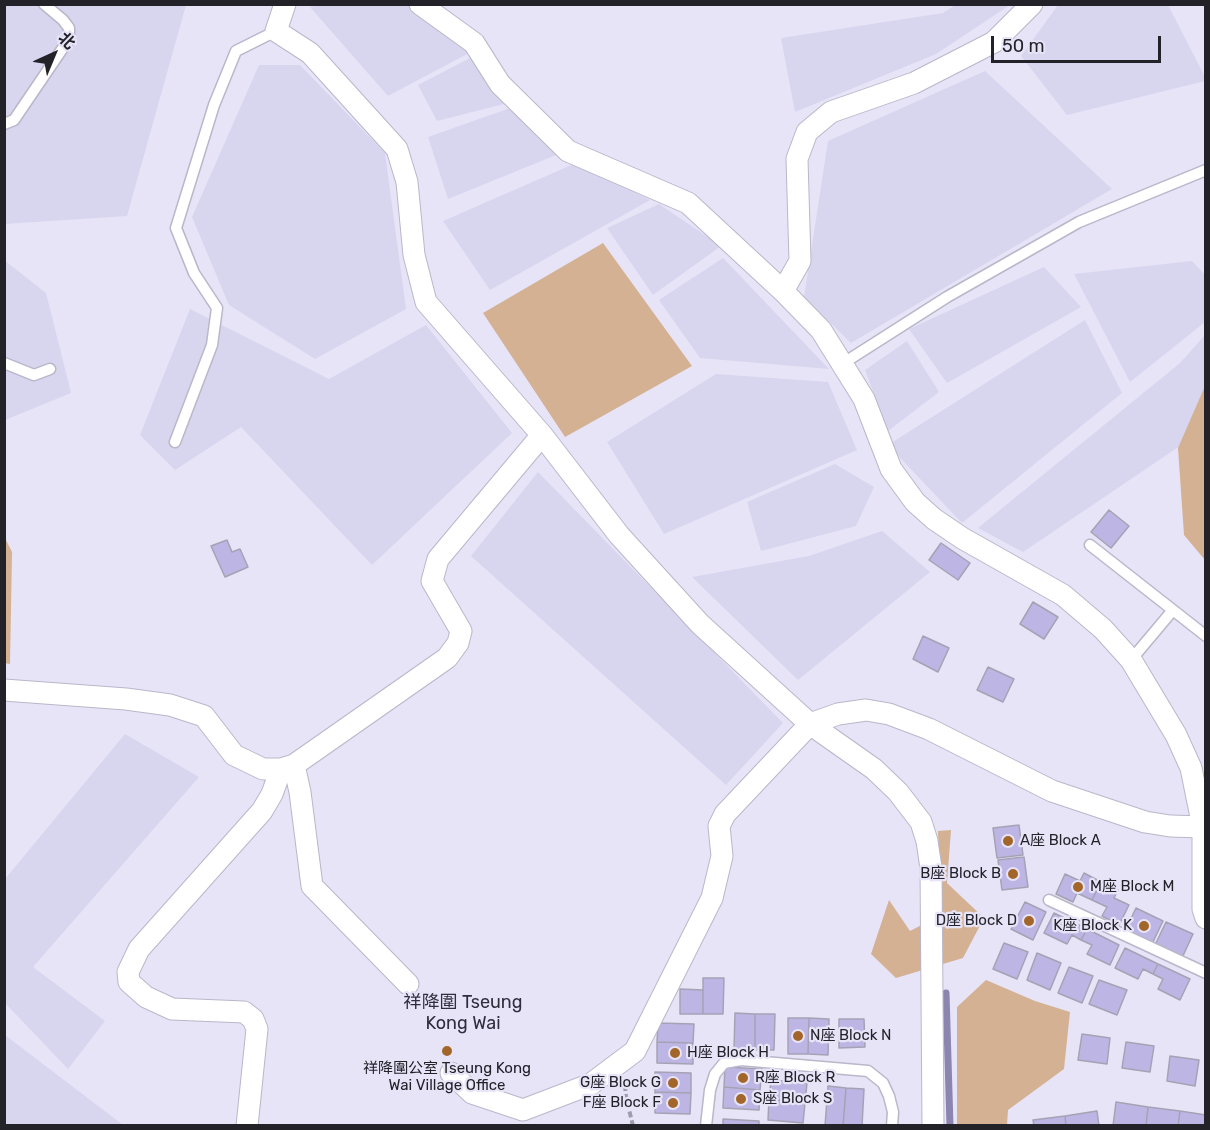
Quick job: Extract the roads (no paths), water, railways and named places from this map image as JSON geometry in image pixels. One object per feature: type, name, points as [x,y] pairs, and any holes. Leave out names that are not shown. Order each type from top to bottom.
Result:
[{"type":"street","points":[[285,4],[276,31],[310,53],[397,148],[406,182],[414,255],[426,302],[542,435],[619,535],[700,624],[810,724],[874,770],[898,792],[921,822],[927,841],[930,868],[933,1125]]},
{"type":"street","points":[[420,4],[474,43],[500,84],[568,150],[688,203],[783,291],[821,330],[864,399],[891,468],[915,502],[934,519],[962,538],[1063,595],[1103,629],[1131,660],[1176,735],[1191,768],[1203,827],[1203,909],[1206,918]]},
{"type":"street","points":[[783,291],[800,261],[797,159],[807,132],[831,112],[914,82],[994,42],[1032,4]]},
{"type":"street","points":[[247,1125],[257,1029],[253,1019],[244,1012],[172,1009],[146,997],[129,982],[128,972],[139,949],[262,811],[287,767],[447,658],[458,643],[461,631],[432,581],[438,559],[542,435]]},
{"type":"street","points":[[4,690],[126,699],[170,705],[204,716],[234,755],[263,768],[287,767]]},
{"type":"street","points":[[452,1073],[472,1094],[523,1110],[591,1084],[635,1051],[712,898],[722,856],[719,826],[725,814],[810,724],[838,714],[866,710],[889,714],[929,729],[1053,791],[1145,822],[1170,826],[1203,827]]},
{"type":"street","points":[[287,767],[300,792],[312,886],[408,984]]},
{"type":"lane","points":[[4,124],[14,120],[69,39],[69,28],[44,4]]},
{"type":"lane","points":[[175,442],[212,345],[217,308],[194,273],[176,228],[214,105],[236,51],[276,31]]},
{"type":"lane","points":[[842,364],[947,297],[1079,222],[1206,170]]},
{"type":"lane","points":[[4,363],[34,375],[50,369]]},
{"type":"lane","points":[[1090,545],[1206,636]]},
{"type":"lane","points":[[1131,660],[1173,610]]},
{"type":"lane","points":[[1049,900],[1206,973]]},
{"type":"lane","points":[[706,1125],[710,1090],[715,1074],[724,1063],[741,1060],[868,1071],[877,1076],[886,1090],[893,1112],[892,1125]]},
{"type":"waterway","points":[[946,993],[950,1126]]},
{"type":"place","name":"A座 Block A","points":[[1008,841]]},
{"type":"place","name":"B座 Block B","points":[[1013,874]]},
{"type":"place","name":"M座 Block M","points":[[1078,887]]},
{"type":"place","name":"D座 Block D","points":[[1029,921]]},
{"type":"place","name":"K座 Block K","points":[[1144,926]]},
{"type":"place","name":"N座 Block N","points":[[798,1036]]},
{"type":"place","name":"祥降圍公室 Tseung Kong Wai Village Office","points":[[447,1051]]},
{"type":"place","name":"H座 Block H","points":[[675,1053]]},
{"type":"place","name":"R座 Block R","points":[[743,1078]]},
{"type":"place","name":"G座 Block G","points":[[673,1083]]},
{"type":"place","name":"S座 Block S","points":[[741,1099]]},
{"type":"place","name":"F座 Block F","points":[[673,1103]]},
{"type":"district","name":"祥降圍 Tseung Kong Wai","points":[[463,1013]]}]
